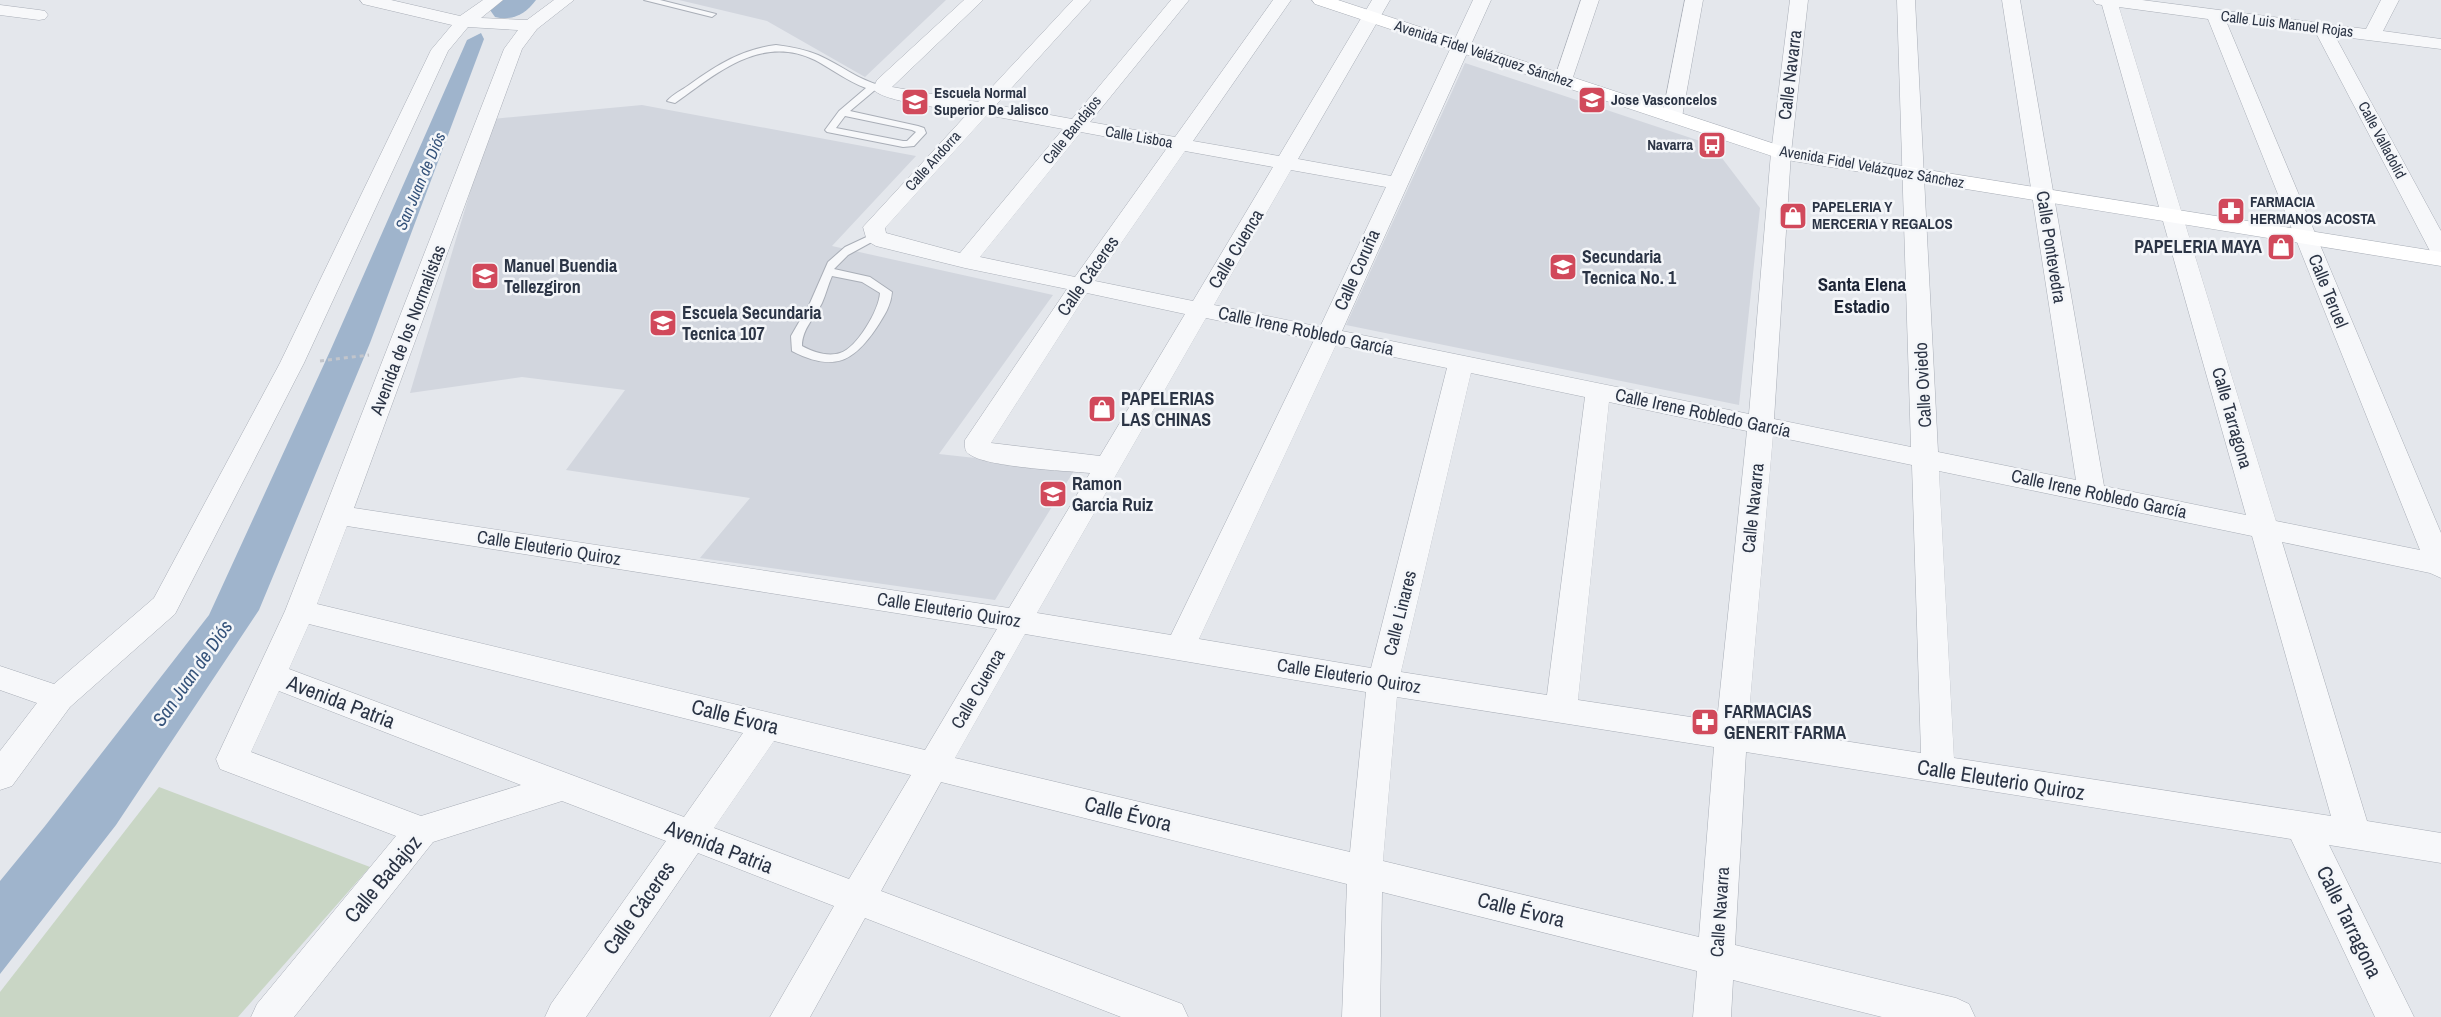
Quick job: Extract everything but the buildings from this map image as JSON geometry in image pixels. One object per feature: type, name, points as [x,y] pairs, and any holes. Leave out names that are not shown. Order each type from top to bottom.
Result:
[{"type":"street","points":[[369,0],[464,22],[531,24]]},
{"type":"street","points":[[0,776],[60,698],[165,606],[292,363],[440,50],[464,22],[494,0]]},
{"type":"street","name":"Avenida de los Normalistas","points":[[421,831],[232,759],[300,611],[338,515],[513,49],[531,24],[565,0]]},
{"type":"street","points":[[877,88],[884,84],[974,0]]},
{"type":"street","name":"Calle Andorra","points":[[875,236],[874,227],[980,108],[1082,0]]},
{"type":"street","name":"Calle Bandajos","points":[[964,261],[1180,0]]},
{"type":"street","name":"Calle Cáceres","points":[[1108,466],[988,452],[978,448],[978,440],[1080,285],[1282,0]]},
{"type":"street","name":"Avenida Fidel Velázquez Sánchez","points":[[1321,0],[1376,8],[1460,46],[1781,153],[2441,259]]},
{"type":"street","name":"Calle Coruña","points":[[1180,648],[1328,336],[1396,183],[1482,0]]},
{"type":"street","points":[[1563,80],[1590,0]]},
{"type":"street","points":[[1672,116],[1694,0]]},
{"type":"street","name":"Calle Navarra","points":[[1712,1017],[1731,737],[1761,425],[1781,153],[1798,0]]},
{"type":"street","name":"Calle Oviedo","points":[[1906,0],[1938,770]]},
{"type":"street","name":"Calle Pontevedra","points":[[2011,0],[2092,493]]},
{"type":"street","name":"Calle Luis Manuel Rojas","points":[[2106,0],[2440,45]]},
{"type":"street","name":"Calle Tarragona","points":[[2106,0],[2172,216],[2354,835]]},
{"type":"street","points":[[2372,35],[2390,0]]},
{"type":"street","name":"Calle Cuenca","points":[[789,1017],[1017,621],[1376,8]]},
{"type":"street","points":[[0,10],[39,15]]},
{"type":"street","name":"Calle Teruel","points":[[2215,15],[2441,565]]},
{"type":"street","name":"Calle Valladolid","points":[[2323,29],[2441,251]]},
{"type":"street","name":"Calle Lisboa","points":[[877,88],[889,92],[1396,183]]},
{"type":"street","points":[[875,236],[884,241],[964,261]]},
{"type":"street","name":"Calle Irene Robledo García","points":[[964,261],[2441,565]]},
{"type":"street","name":"Calle Linares","points":[[1361,1017],[1365,872],[1383,682],[1461,363]]},
{"type":"street","points":[[1560,710],[1598,391]]},
{"type":"street","name":"Calle Eleuterio Quiroz","points":[[338,515],[1017,621],[1383,682],[1938,770],[2441,848]]},
{"type":"street","name":"Calle Évora","points":[[300,611],[1956,1017]]},
{"type":"street","name":"Avenida Patria","points":[[270,675],[561,788],[1169,1017]]},
{"type":"street","points":[[0,678],[60,698]]},
{"type":"street","name":"Calle Cáceres","points":[[564,1017],[767,725]]},
{"type":"street","name":"Calle Badajoz","points":[[270,1017],[421,831],[561,788]]},
{"type":"street","name":"Calle Tarragona","points":[[2302,827],[2396,1017]]},
{"type":"lane","points":[[648,0],[712,14]]},
{"type":"lane","points":[[672,101],[741,55],[770,46],[787,47],[803,51],[856,81],[877,88]]},
{"type":"lane","points":[[845,113],[921,130],[921,133],[910,144],[830,130],[845,113],[877,88]]},
{"type":"lane","points":[[828,272],[858,276],[876,283],[886,292],[886,304],[856,349],[847,356],[835,359],[806,354],[796,348],[795,338],[816,305],[828,272],[834,260],[845,251],[875,236]]},
{"type":"path","points":[[314,361],[372,355]]},
{"type":"shaded area","points":[[679,0],[946,0],[865,77],[767,21]]},
{"type":"shaded area","name":"Secundaria Tecnica No. 1","points":[[1465,63],[1712,145],[1760,208],[1739,405],[1346,325]]},
{"type":"shaded area","name":"Escuela Secundaria Tecnica 107","points":[[642,105],[916,156],[832,246],[1053,295],[939,454],[1075,469],[995,600],[700,558],[750,498],[566,470],[625,390],[522,377],[410,393],[492,119]]},
{"type":"green space","points":[[159,787],[370,867],[238,1017],[0,1017],[0,992]]},
{"type":"water","points":[[481,33],[484,39],[370,343],[259,610],[116,825],[0,974],[0,881],[209,615],[331,349],[467,40]]},
{"type":"waterway","name":"San Juan de Diós","points":[[506,10],[520,0]]},
{"type":"place","name":"Jose Vasconcelos","points":[[1592,100]]},
{"type":"place","name":"Escuela Normal Superior De Jalisco","points":[[915,102]]},
{"type":"place","name":"Navarra","points":[[1712,145]]},
{"type":"place","name":"FARMACIA HERMANOS ACOSTA","points":[[2231,211]]},
{"type":"place","name":"PAPELERIA Y MERCERIA Y REGALOS","points":[[1793,216]]},
{"type":"place","name":"PAPELERIA MAYA","points":[[2281,247]]},
{"type":"place","name":"Secundaria Tecnica No. 1","points":[[1563,267]]},
{"type":"place","name":"Manuel Buendia Tellezgiron","points":[[485,276]]},
{"type":"place","name":"Escuela Secundaria Tecnica 107","points":[[663,323]]},
{"type":"place","name":"PAPELERIAS LAS CHINAS","points":[[1102,409]]},
{"type":"place","name":"Ramon Garcia Ruiz","points":[[1053,494]]},
{"type":"place","name":"FARMACIAS GENERIT FARMA","points":[[1705,722]]},
{"type":"district","name":"Santa Elena Estadio","points":[[1862,295]]}]
